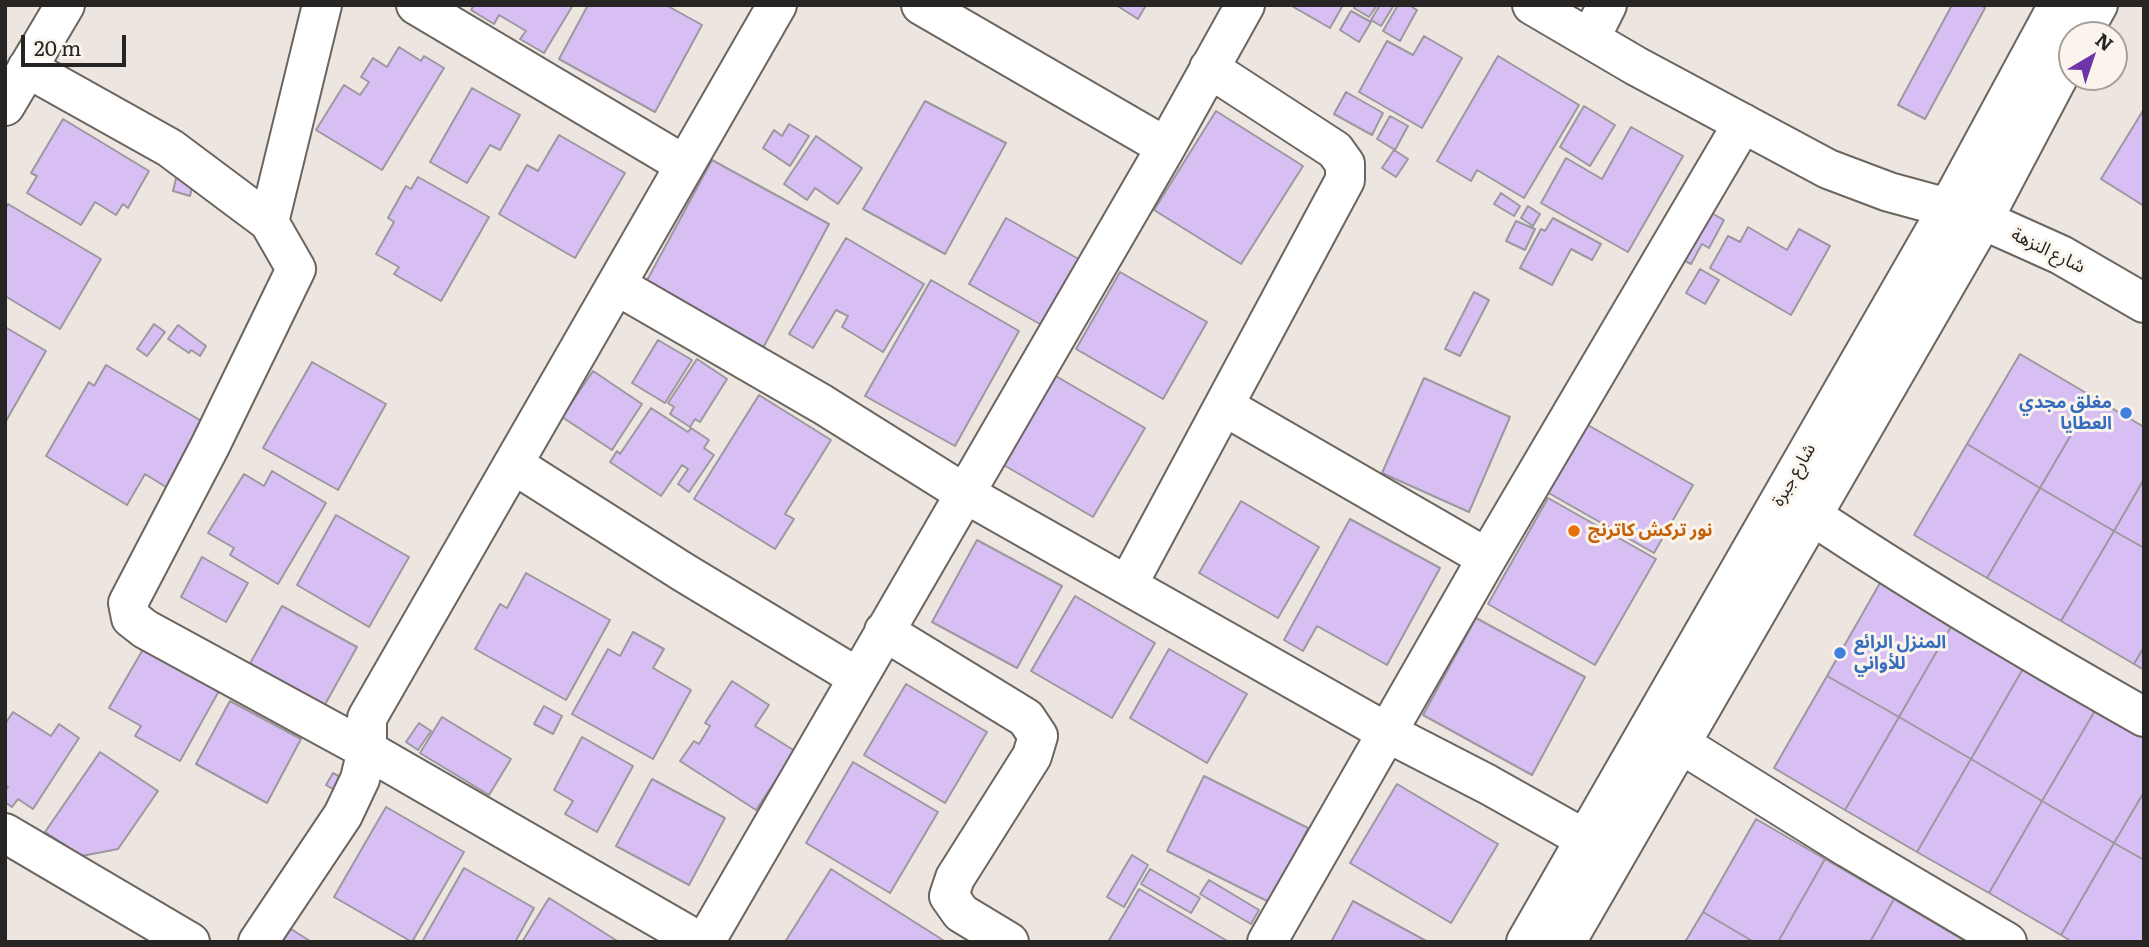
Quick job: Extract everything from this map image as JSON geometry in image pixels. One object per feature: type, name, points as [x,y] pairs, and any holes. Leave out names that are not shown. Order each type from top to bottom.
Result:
[{"type":"street","points":[[5,106],[65,5]]},
{"type":"street","points":[[269,222],[322,5]]},
{"type":"street","points":[[416,5],[685,165]]},
{"type":"street","points":[[258,942],[342,815],[360,779],[368,750],[367,718],[776,5]]},
{"type":"street","points":[[922,5],[1166,147]]},
{"type":"street","points":[[27,68],[170,148],[269,222],[296,269],[211,446],[128,603],[131,618],[145,629],[368,750],[702,942],[1166,147],[1245,5]]},
{"type":"street","name":"شارع النزهة","points":[[1532,5],[1828,169],[1889,192],[1966,214],[2061,255],[2144,303]]},
{"type":"street","points":[[1590,39],[1607,5]]},
{"type":"street","name":"شارع جبرة","points":[[1566,942],[1813,516],[1966,214],[2058,5]]},
{"type":"street","points":[[2089,21],[2098,5]]},
{"type":"street","points":[[1128,584],[1345,180],[1345,164],[1335,150],[1209,68]]},
{"type":"street","name":"شارع جبرة","points":[[1526,942],[1966,214],[2058,73]]},
{"type":"street","points":[[1267,942],[1487,558],[1743,123]]},
{"type":"street","points":[[615,285],[822,404],[964,492],[1388,733],[1586,839]]},
{"type":"street","points":[[1224,407],[1487,558]]},
{"type":"street","points":[[513,464],[683,572],[857,677]]},
{"type":"street","points":[[1813,516],[1894,570],[2022,648],[2144,717]]},
{"type":"street","points":[[884,631],[1026,718],[1038,736],[1032,757],[955,878],[949,896],[961,913],[1009,942]]},
{"type":"street","points":[[1681,744],[2007,942]]},
{"type":"street","points":[[5,833],[190,942]]},
{"type":"building","points":[[474,5],[573,5],[544,53],[520,39],[526,31],[499,15],[494,24],[471,10]]},
{"type":"building","points":[[588,5],[666,5],[702,25],[655,112],[559,59]]},
{"type":"building","points":[[1116,5],[1146,5],[1138,19]]},
{"type":"building","points":[[1290,5],[1343,5],[1330,28]]},
{"type":"building","points":[[1355,5],[1377,5],[1369,17],[1354,8]]},
{"type":"building","points":[[1380,5],[1394,5],[1381,26],[1371,20]]},
{"type":"building","points":[[1398,5],[1409,5],[1417,10],[1400,41],[1383,31]]},
{"type":"building","points":[[1952,5],[1981,5],[1985,8],[1925,119],[1898,105]]},
{"type":"building","points":[[1351,11],[1371,22],[1359,42],[1340,30]]},
{"type":"building","points":[[1424,36],[1462,58],[1422,128],[1359,92],[1387,41],[1413,55]]},
{"type":"building","points":[[399,47],[421,61],[424,56],[444,68],[382,170],[316,130],[344,85],[360,95],[369,82],[361,77],[373,58],[387,67]]},
{"type":"building","points":[[1498,56],[1579,105],[1524,198],[1477,170],[1471,181],[1437,161]]},
{"type":"building","points":[[472,88],[520,115],[500,150],[490,145],[467,183],[430,162]]},
{"type":"building","points":[[1346,92],[1383,113],[1372,135],[1334,114]]},
{"type":"building","points":[[925,101],[1006,143],[945,254],[863,209]]},
{"type":"building","points":[[1584,106],[1615,125],[1590,166],[1560,147]]},
{"type":"building","points":[[2144,109],[2144,206],[2101,179]]},
{"type":"building","points":[[1216,111],[1303,166],[1241,264],[1154,210]]},
{"type":"building","points":[[1390,116],[1408,126],[1395,150],[1377,139]]},
{"type":"building","points":[[63,119],[149,171],[128,208],[123,204],[116,215],[95,202],[81,225],[27,193],[37,176],[31,173]]},
{"type":"building","points":[[789,124],[809,136],[790,166],[763,148],[774,130],[782,136]]},
{"type":"building","points":[[1631,127],[1683,156],[1628,252],[1541,203],[1566,158],[1602,179]]},
{"type":"building","points":[[559,135],[625,173],[575,258],[499,214],[527,165],[538,171]]},
{"type":"building","points":[[816,136],[862,168],[838,204],[815,188],[807,200],[784,184]]},
{"type":"building","points":[[1394,150],[1408,159],[1396,177],[1382,168]]},
{"type":"building","points":[[712,160],[829,224],[763,348],[645,284]]},
{"type":"building","points":[[178,170],[195,175],[190,196],[173,191]]},
{"type":"building","points":[[418,177],[489,217],[441,301],[394,274],[399,267],[376,254],[394,222],[388,218],[406,186],[411,189]]},
{"type":"building","points":[[1501,193],[1520,206],[1514,216],[1494,204]]},
{"type":"building","points":[[8,204],[101,259],[60,329],[5,296],[5,209]]},
{"type":"building","points":[[1528,206],[1540,214],[1533,226],[1521,218]]},
{"type":"building","points":[[1706,210],[1724,220],[1709,248],[1702,244],[1691,264],[1681,259]]},
{"type":"building","points":[[1006,218],[1091,266],[1054,332],[969,284]]},
{"type":"building","points":[[1553,218],[1601,244],[1592,260],[1571,249],[1552,285],[1520,268],[1541,229],[1545,231]]},
{"type":"building","points":[[1516,221],[1535,229],[1525,250],[1506,241]]},
{"type":"building","points":[[1748,227],[1787,250],[1799,229],[1830,246],[1791,315],[1710,268],[1728,236],[1740,242]]},
{"type":"building","points":[[846,238],[924,284],[883,352],[842,327],[848,316],[836,310],[813,348],[789,334]]},
{"type":"building","points":[[1700,269],[1719,280],[1705,304],[1686,293]]},
{"type":"building","points":[[1120,272],[1207,322],[1163,399],[1076,349]]},
{"type":"building","points":[[931,280],[1019,331],[955,446],[865,396]]},
{"type":"building","points":[[1474,292],[1489,300],[1460,356],[1445,349]]},
{"type":"building","points":[[154,324],[165,332],[147,356],[137,349]]},
{"type":"building","points":[[178,325],[206,346],[200,356],[191,350],[189,353],[168,339]]},
{"type":"building","points":[[5,327],[46,351],[6,421],[5,420]]},
{"type":"building","points":[[658,340],[692,360],[665,403],[632,383]]},
{"type":"building","points":[[2020,354],[2093,397],[2040,488],[1967,444]]},
{"type":"building","points":[[697,359],[727,379],[700,422],[695,419],[690,427],[670,414],[674,407],[668,403]]},
{"type":"building","points":[[312,362],[386,404],[338,490],[263,448]]},
{"type":"building","points":[[106,365],[205,423],[174,492],[145,474],[127,505],[46,456],[89,382],[94,386]]},
{"type":"building","points":[[593,371],[642,404],[612,450],[562,417]]},
{"type":"building","points":[[1054,375],[1145,428],[1093,517],[1002,464]]},
{"type":"building","points":[[1424,378],[1510,417],[1469,512],[1382,473]]},
{"type":"building","points":[[759,395],[831,440],[785,514],[794,519],[775,549],[694,499]]},
{"type":"building","points":[[2093,397],[2144,427],[2144,479],[2114,531],[2040,488]]},
{"type":"building","points":[[651,408],[688,432],[691,428],[709,440],[704,448],[714,455],[689,492],[678,484],[688,469],[682,465],[661,496],[610,462],[617,451],[620,454]]},
{"type":"building","points":[[1586,424],[1693,485],[1654,553],[1547,492]]},
{"type":"building","points":[[1967,444],[2040,488],[1987,578],[1914,535]]},
{"type":"building","points":[[272,471],[326,503],[278,584],[230,555],[234,548],[208,533],[244,474],[264,486]]},
{"type":"building","points":[[2144,479],[2144,548],[2114,531]]},
{"type":"building","points":[[2040,488],[2114,531],[2061,621],[1987,578]]},
{"type":"building","points":[[1548,498],[1656,559],[1595,665],[1488,604]]},
{"type":"building","points":[[1241,501],[1319,547],[1278,618],[1199,573]]},
{"type":"building","points":[[336,515],[409,557],[369,627],[297,585]]},
{"type":"building","points":[[1350,519],[1440,568],[1387,665],[1317,626],[1303,651],[1284,640]]},
{"type":"building","points":[[2114,531],[2144,548],[2144,647],[2134,664],[2061,621]]},
{"type":"building","points":[[977,540],[1062,586],[1017,668],[932,622]]},
{"type":"building","points":[[202,557],[248,583],[226,622],[181,597]]},
{"type":"building","points":[[526,573],[610,620],[566,700],[475,649],[500,604],[507,608]]},
{"type":"building","points":[[1880,583],[1952,625],[1899,717],[1827,676]]},
{"type":"building","points":[[1075,596],[1155,643],[1112,718],[1031,671]]},
{"type":"building","points":[[282,606],[357,647],[318,717],[243,676]]},
{"type":"building","points":[[1476,618],[1585,677],[1532,775],[1423,715]]},
{"type":"building","points":[[1952,625],[2024,667],[1971,759],[1899,717]]},
{"type":"building","points":[[633,632],[664,649],[653,668],[691,690],[653,759],[572,714],[608,649],[620,656]]},
{"type":"building","points":[[145,646],[220,689],[180,761],[135,736],[141,726],[109,708]]},
{"type":"building","points":[[2144,647],[2144,670],[2134,664]]},
{"type":"building","points":[[1169,649],[1247,694],[1207,763],[1130,718]]},
{"type":"building","points":[[2024,667],[2096,709],[2042,801],[1971,759]]},
{"type":"building","points":[[1827,676],[1899,717],[1845,810],[1774,768]]},
{"type":"building","points":[[732,681],[769,705],[755,726],[795,751],[756,810],[680,761],[694,741],[699,744],[710,726],[705,723]]},
{"type":"building","points":[[906,684],[987,732],[945,803],[864,755]]},
{"type":"building","points":[[230,701],[301,739],[267,803],[196,764]]},
{"type":"building","points":[[544,706],[562,716],[553,734],[534,724]]},
{"type":"building","points":[[2096,709],[2144,737],[2144,792],[2114,843],[2042,801]]},
{"type":"building","points":[[13,712],[51,736],[59,724],[79,738],[33,809],[18,799],[12,807],[5,802],[5,791],[8,787],[5,785],[5,724]]},
{"type":"building","points":[[442,717],[511,759],[489,795],[420,753]]},
{"type":"building","points":[[1899,717],[1971,759],[1917,852],[1845,810]]},
{"type":"building","points":[[419,723],[431,731],[418,750],[406,742]]},
{"type":"building","points":[[582,737],[633,766],[597,832],[565,814],[573,801],[554,790]]},
{"type":"building","points":[[100,752],[158,791],[118,849],[82,856],[45,832]]},
{"type":"building","points":[[1971,759],[2042,801],[1989,893],[1917,852]]},
{"type":"building","points":[[853,762],[938,812],[890,893],[806,843]]},
{"type":"building","points":[[333,773],[346,780],[338,792],[326,785]]},
{"type":"building","points":[[1204,776],[1308,828],[1271,903],[1167,851]]},
{"type":"building","points":[[652,779],[725,818],[689,885],[616,846]]},
{"type":"building","points":[[1397,784],[1498,844],[1451,923],[1350,863]]},
{"type":"building","points":[[2144,792],[2144,860],[2114,843]]},
{"type":"building","points":[[2042,801],[2114,843],[2061,935],[1989,893]]},
{"type":"building","points":[[386,807],[464,852],[412,942],[334,897]]},
{"type":"building","points":[[1756,819],[1825,859],[1778,942],[1754,942],[1703,912]]},
{"type":"building","points":[[2114,843],[2144,860],[2144,942],[2072,942],[2061,935]]},
{"type":"building","points":[[1132,855],[1148,865],[1124,907],[1107,897]]},
{"type":"building","points":[[1825,859],[1894,899],[1870,942],[1778,942]]},
{"type":"building","points":[[464,868],[534,908],[515,942],[422,942]]},
{"type":"building","points":[[831,869],[946,942],[785,942]]},
{"type":"building","points":[[1150,869],[1200,898],[1191,913],[1141,884]]},
{"type":"building","points":[[1209,880],[1259,910],[1251,924],[1200,894]]},
{"type":"building","points":[[1139,889],[1229,942],[1108,942]]},
{"type":"building","points":[[549,898],[619,942],[522,942]]},
{"type":"building","points":[[1894,899],[1963,940],[1962,942],[1870,942]]},
{"type":"building","points":[[1353,901],[1428,942],[1331,942]]},
{"type":"building","points":[[1703,912],[1754,942],[1685,942]]},
{"type":"building","points":[[291,929],[310,941],[282,942]]},
{"type":"place","name":"مغلق مجدي العطايا","points":[[2126,413]]},
{"type":"place","name":"نور تركش كاترنج","points":[[1574,531]]},
{"type":"place","name":"المنزل الرائع للأواني","points":[[1840,653]]}]
